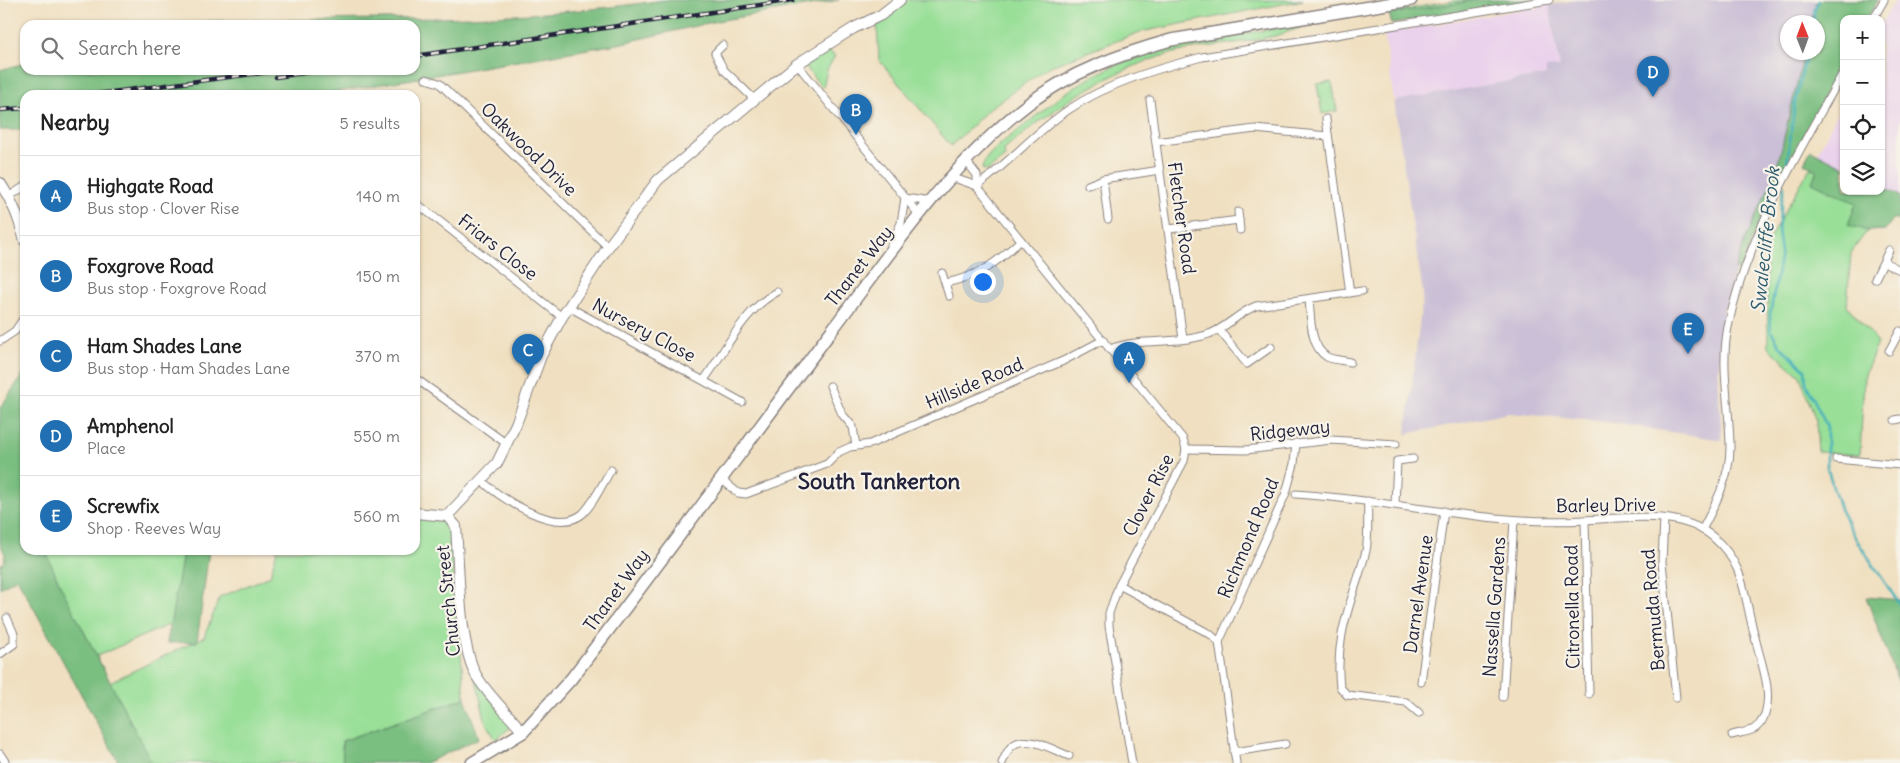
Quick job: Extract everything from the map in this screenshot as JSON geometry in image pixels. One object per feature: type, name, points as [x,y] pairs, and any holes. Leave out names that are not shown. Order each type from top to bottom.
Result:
[{"type":"main road","name":"Thanet Way","points":[[472,763],[523,732],[571,679],[883,263],[951,177],[1000,126],[1031,102],[1079,72],[1124,54],[1171,40],[1411,0]]},
{"type":"street","points":[[420,513],[447,516],[497,464],[507,444],[541,356],[562,317],[608,247],[658,180],[797,64],[854,28],[882,15],[900,0]]},
{"type":"street","points":[[951,177],[977,186],[1067,110],[1108,88],[1152,71],[1202,57],[1549,0]]},
{"type":"street","points":[[1875,15],[1884,0]]},
{"type":"street","points":[[723,45],[715,53],[724,70],[754,99]]},
{"type":"street","points":[[797,64],[920,216]]},
{"type":"street","points":[[1702,530],[1716,504],[1730,450],[1725,384],[1728,328],[1743,271],[1779,193],[1840,78]]},
{"type":"street","name":"Oakwood Drive","points":[[426,79],[439,83],[608,247]]},
{"type":"street","name":"Fletcher Road","points":[[1150,100],[1183,339]]},
{"type":"street","points":[[1326,119],[1350,293]]},
{"type":"street","points":[[1156,142],[1254,129],[1328,136]]},
{"type":"street","name":"Clover Rise","points":[[966,161],[977,175],[977,186],[1183,439],[1186,449],[1184,461],[1119,585],[1109,613],[1109,626],[1132,763]]},
{"type":"street","points":[[1088,185],[1103,179],[1160,170]]},
{"type":"street","points":[[1103,179],[1108,219]]},
{"type":"street","points":[[0,183],[10,196],[20,222]]},
{"type":"street","points":[[10,196],[20,189]]},
{"type":"street","points":[[905,198],[931,202]]},
{"type":"street","points":[[883,263],[901,223],[905,198]]},
{"type":"street","name":"Friars Close","points":[[420,206],[562,317]]},
{"type":"street","points":[[1238,212],[1240,230]]},
{"type":"street","points":[[1169,229],[1239,220]]},
{"type":"street","points":[[946,283],[992,267],[1021,240]]},
{"type":"street","points":[[1875,278],[1890,250]]},
{"type":"street","points":[[1884,262],[1900,270]]},
{"type":"street","points":[[942,274],[949,296]]},
{"type":"street","points":[[1110,349],[1136,342],[1205,336],[1219,330],[1246,310],[1254,307],[1362,291]]},
{"type":"street","name":"Nursery Close","points":[[704,380],[746,316],[765,298],[777,292]]},
{"type":"street","points":[[1309,299],[1314,341],[1327,357],[1350,362]]},
{"type":"street","name":"Nursery Close","points":[[569,307],[742,402]]},
{"type":"street","points":[[0,341],[15,331],[20,324]]},
{"type":"street","points":[[1219,330],[1247,364],[1271,347]]},
{"type":"street","points":[[1889,351],[1900,331]]},
{"type":"street","name":"Hillside Road","points":[[720,478],[738,493],[746,494],[827,464],[839,452],[856,446],[870,444],[1063,361],[1102,340]]},
{"type":"street","points":[[420,382],[507,444]]},
{"type":"street","points":[[830,386],[842,414],[853,427],[856,446]]},
{"type":"street","name":"Ridgeway","points":[[1186,449],[1246,450],[1296,443],[1344,440],[1396,444]]},
{"type":"street","name":"Richmond Road","points":[[1219,642],[1286,493],[1294,464],[1296,443]]},
{"type":"street","points":[[1395,504],[1397,461],[1413,459]]},
{"type":"street","points":[[1836,459],[1900,465]]},
{"type":"street","points":[[482,481],[498,496],[549,520],[566,521],[577,518],[586,510],[611,470]]},
{"type":"street","name":"Barley Drive","points":[[1296,494],[1395,504],[1514,520],[1585,520],[1636,517],[1664,519],[1690,524],[1702,530],[1720,544],[1739,571],[1766,678],[1766,712],[1755,728],[1732,735]]},
{"type":"street","points":[[1368,501],[1366,549],[1342,627],[1339,648],[1340,687],[1347,695],[1406,702],[1419,713]]},
{"type":"street","name":"Darnel Avenue","points":[[1421,682],[1444,511]]},
{"type":"street","name":"Church Street","points":[[447,516],[456,526],[459,584],[470,661],[477,676],[523,732]]},
{"type":"street","name":"Bermuda Road","points":[[1664,519],[1662,562],[1676,698]]},
{"type":"street","name":"Nassella Gardens","points":[[1503,697],[1514,520]]},
{"type":"street","name":"Citronella Road","points":[[1585,520],[1589,694]]},
{"type":"street","points":[[1119,585],[1210,634],[1219,642],[1236,763]]},
{"type":"street","points":[[0,654],[14,644],[14,634],[7,618]]},
{"type":"street","points":[[1002,763],[1012,746],[1019,742],[1039,744],[1069,756]]},
{"type":"street","points":[[1234,752],[1285,744]]},
{"type":"street","points":[[0,754],[6,763]]},
{"type":"shaded area","points":[[1576,0],[1817,0],[1813,15],[1780,15],[1780,60],[1802,60],[1776,172],[1745,240],[1724,308],[1718,377],[1722,440],[1607,422],[1509,413],[1406,434],[1423,293],[1394,101],[1546,75],[1546,68],[1560,67],[1549,5]]},
{"type":"shaded area","points":[[1897,0],[1900,0],[1900,222],[1856,195],[1885,195],[1885,17],[1891,6]]},
{"type":"shaded area","points":[[1549,5],[1560,67],[1546,75],[1394,101],[1384,33]]},
{"type":"shaded area","points":[[1840,108],[1840,186],[1810,168]]},
{"type":"green space","points":[[664,0],[839,0],[717,21],[618,44],[347,90],[20,90],[20,130],[0,130],[0,70],[20,64],[20,75],[420,75],[420,20],[294,20],[494,16],[608,7]]},
{"type":"green space","points":[[908,0],[1303,0],[1140,32],[1048,67],[990,108],[951,146],[879,60],[877,26]]},
{"type":"green space","points":[[1460,0],[1477,0],[1389,14],[1389,12]]},
{"type":"green space","points":[[1477,0],[1536,0],[1392,24],[1389,14]]},
{"type":"green space","points":[[1817,0],[1878,0],[1869,15],[1840,15],[1840,66],[1763,214],[1740,269],[1735,270],[1745,240],[1776,172],[1802,60],[1825,60],[1825,15],[1813,15]]},
{"type":"green space","points":[[1318,21],[1275,36],[1173,53],[1116,74],[1058,108],[1004,150],[1005,157],[987,171],[982,169],[987,158],[1003,141],[1065,93],[1108,69],[1136,57],[1165,49]]},
{"type":"green space","points":[[826,49],[835,56],[827,70],[823,88],[805,67],[807,63]]},
{"type":"green space","points":[[1332,82],[1337,111],[1322,114],[1317,84]]},
{"type":"green space","points":[[1811,150],[1840,165],[1840,195],[1885,195],[1885,188],[1900,196],[1900,222],[1894,218],[1885,230],[1867,231],[1848,225],[1856,203],[1812,182],[1817,171],[1804,163]]},
{"type":"green space","points":[[1810,168],[1840,186],[1840,195],[1853,195],[1885,230],[1867,231],[1851,253],[1847,306],[1878,342],[1864,377],[1860,455],[1818,452],[1816,421],[1800,376],[1768,347],[1766,244]]},
{"type":"green space","points":[[20,378],[20,555],[47,555],[61,587],[152,763],[119,763],[17,578],[0,588],[0,565],[4,562],[5,554],[0,544],[0,408]]},
{"type":"green space","points":[[420,518],[443,521],[449,528],[465,698],[342,741],[343,763],[150,763],[108,683],[204,637],[220,597],[270,576],[276,555],[420,555]]},
{"type":"green space","points":[[34,555],[182,555],[175,622],[97,656]]},
{"type":"green space","points":[[183,555],[208,555],[197,642],[167,643]]},
{"type":"green space","points":[[1866,597],[1900,600],[1900,686]]},
{"type":"green space","points":[[473,667],[515,723],[496,740],[486,724]]},
{"type":"green space","points":[[465,698],[479,738],[426,763],[343,763],[342,741]]},
{"type":"waterway","name":"Swalecliffe Brook","points":[[1814,15],[1819,0]]},
{"type":"waterway","name":"Swalecliffe Brook","points":[[1786,171],[1795,102],[1805,60]]},
{"type":"waterway","name":"Swalecliffe Brook","points":[[1784,186],[1778,229],[1781,253],[1770,315],[1771,331],[1781,347],[1805,369],[1806,383],[1827,427],[1827,467],[1840,509],[1856,539],[1900,605]]},
{"type":"railway","points":[[420,55],[793,0]]},
{"type":"railway","points":[[128,90],[245,75]]},
{"type":"railway","points":[[276,77],[289,75]]},
{"type":"railway","points":[[0,110],[20,108]]},
{"type":"place","name":"Amphenol","points":[[1653,97]]},
{"type":"place","name":"Foxgrove Road","points":[[856,135]]},
{"type":"place","name":"Screwfix","points":[[1688,354]]},
{"type":"place","name":"Ham Shades Lane","points":[[528,375]]},
{"type":"place","name":"Highgate Road","points":[[1129,383]]},
{"type":"district","name":"South Tankerton","points":[[879,481]]}]
